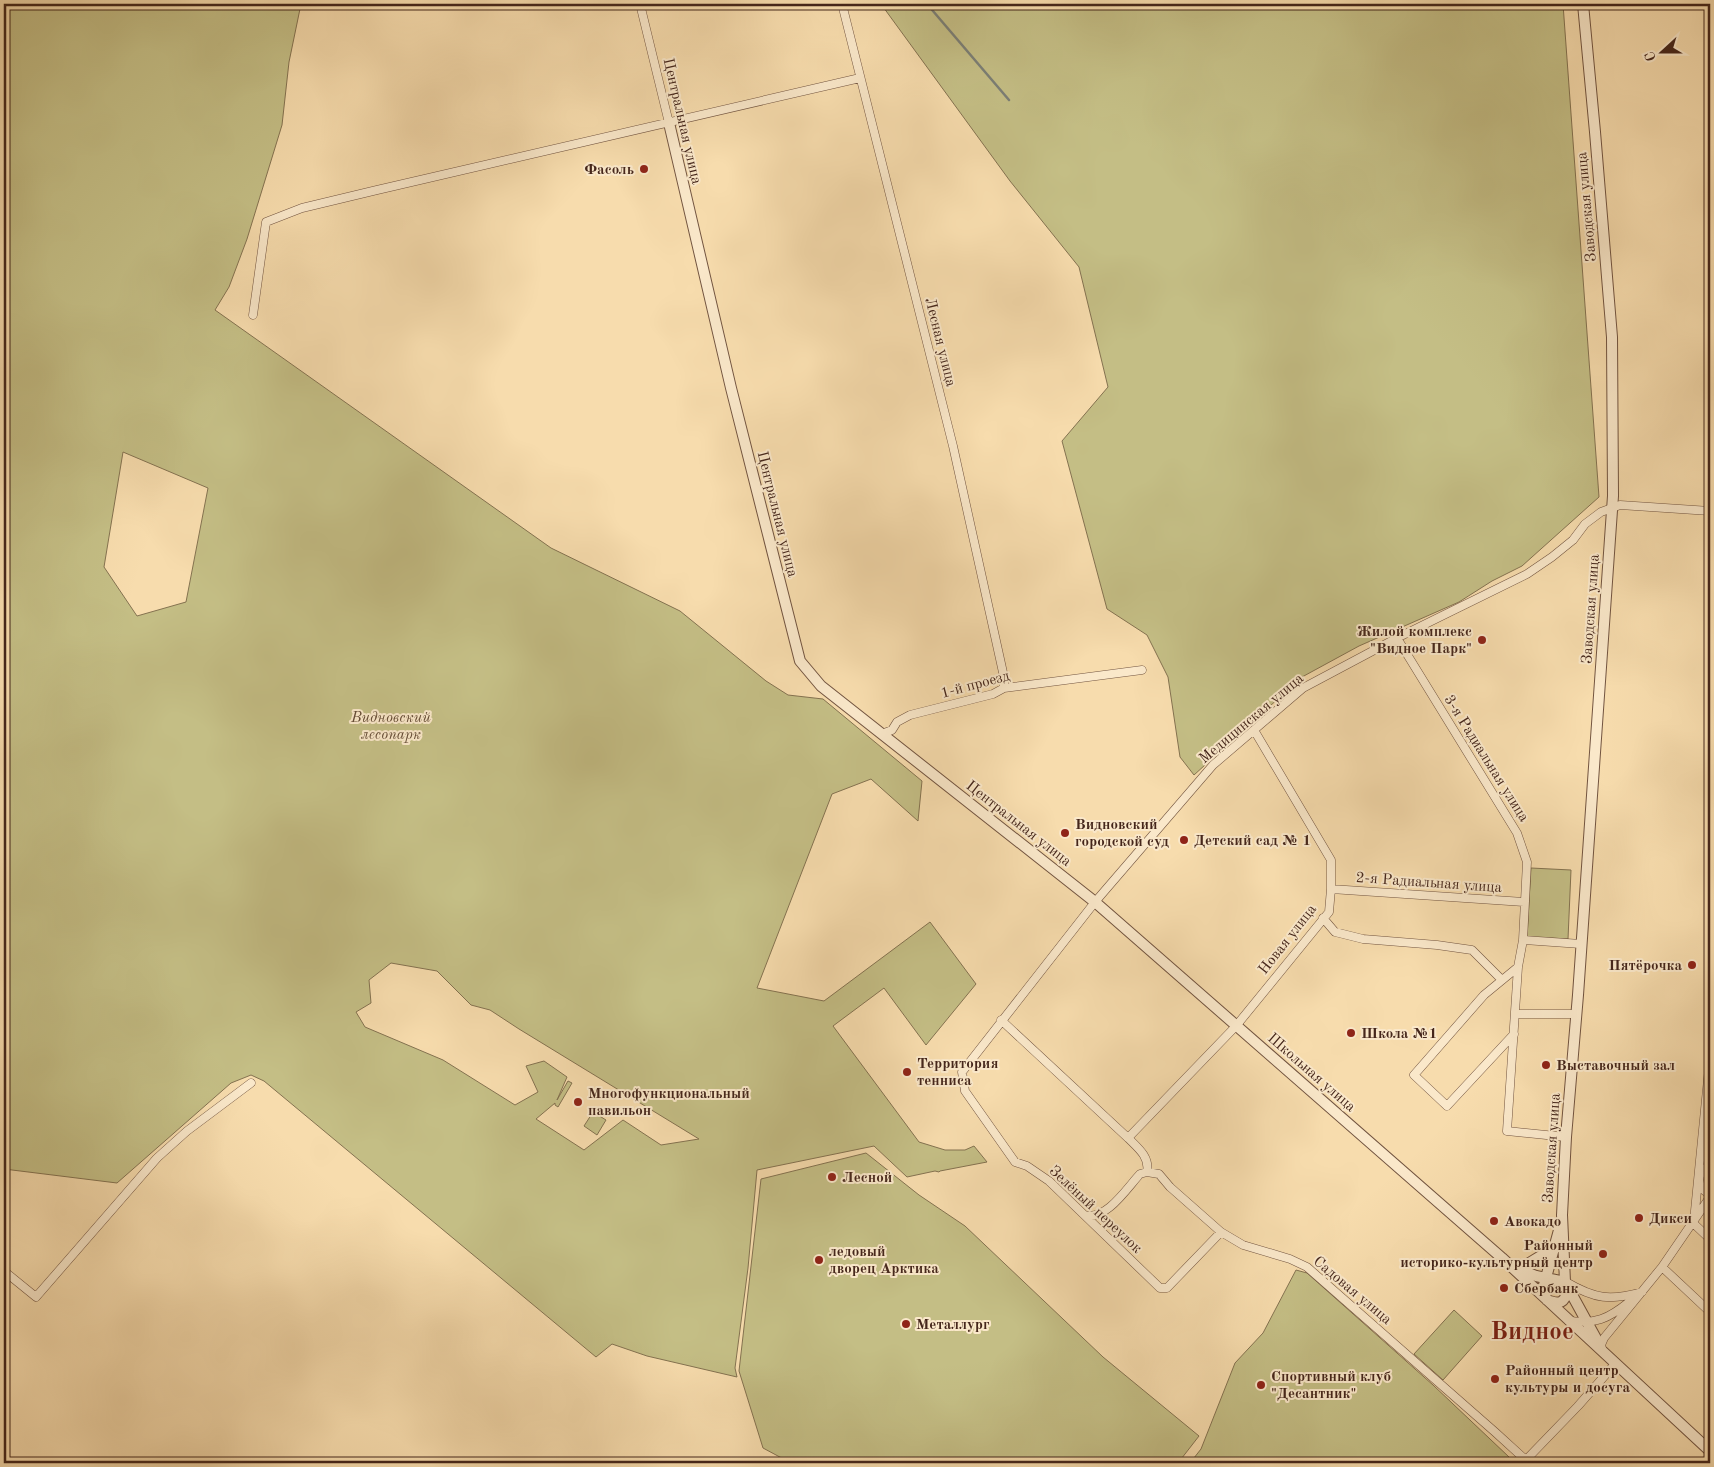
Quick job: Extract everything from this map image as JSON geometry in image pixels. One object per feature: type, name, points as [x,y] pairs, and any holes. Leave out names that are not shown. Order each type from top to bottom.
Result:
[{"type":"street","name":"Центральная улица","points":[[640,4],[731,388],[800,661],[822,686],[1095,902]]},
{"type":"street","name":"Лесная улица","points":[[842,4],[953,446],[1004,677],[1004,688]]},
{"type":"street","name":"Заводская улица","points":[[1562,1217],[1566,1137],[1612,507],[1612,337],[1582,4]]},
{"type":"street","points":[[253,315],[266,222],[302,208],[860,78]]},
{"type":"street","points":[[1612,507],[1620,505],[1710,510]]},
{"type":"street","name":"Медицинская улица","points":[[962,1072],[1095,902],[1212,765],[1303,688],[1397,638],[1527,574],[1573,540],[1585,524],[1612,507]]},
{"type":"street","name":"3-я Радиальная улица","points":[[1397,638],[1517,833],[1526,862],[1523,940],[1518,968],[1507,1130],[1566,1137]]},
{"type":"street","name":"1-й проезд","points":[[882,734],[892,730],[897,722],[910,715],[993,694],[1004,688],[1142,670]]},
{"type":"street","name":"Новая улица","points":[[1128,1138],[1236,1026],[1328,912],[1331,889],[1331,860],[1254,730]]},
{"type":"street","name":"2-я Радиальная улица","points":[[1331,889],[1524,902]]},
{"type":"street","name":"Школьная улица","points":[[1095,902],[1509,1264]]},
{"type":"street","points":[[1323,918],[1335,932],[1363,939],[1472,950],[1502,980]]},
{"type":"street","points":[[1523,940],[1581,944]]},
{"type":"street","points":[[1514,1034],[1447,1106],[1414,1075],[1484,995],[1518,968]]},
{"type":"street","points":[[1516,1014],[1576,1014]]},
{"type":"street","points":[[1002,1020],[1128,1138],[1146,1158],[1147,1172],[1140,1174],[1112,1205],[1101,1214],[1091,1217],[1083,1214]]},
{"type":"street","points":[[1693,1223],[1710,1059]]},
{"type":"street","name":"Зелёный переулок","points":[[962,1072],[965,1091],[1015,1162],[1027,1166],[1049,1181],[1160,1288],[1167,1288],[1221,1232]]},
{"type":"street","points":[[4,1271],[36,1297],[157,1158],[186,1131],[250,1083]]},
{"type":"street","points":[[1702,1148],[1710,1151]]},
{"type":"street","points":[[1603,1351],[1601,1345],[1604,1338],[1662,1267],[1710,1196],[1699,1183],[1702,1171],[1710,1164],[1702,1148]]},
{"type":"street","name":"Садовая улица","points":[[1147,1172],[1159,1174],[1170,1187],[1221,1232],[1243,1245],[1307,1266],[1526,1462]]},
{"type":"street","points":[[1562,1217],[1566,1297],[1561,1302],[1554,1303],[1547,1300],[1544,1293],[1544,1285],[1562,1217]]},
{"type":"street","points":[[1693,1223],[1710,1239]]},
{"type":"street","points":[[1509,1264],[1526,1265],[1554,1248]]},
{"type":"street","points":[[1509,1264],[1536,1276],[1603,1297],[1622,1297],[1642,1292]]},
{"type":"street","points":[[1509,1264],[1710,1451]]},
{"type":"street","points":[[1662,1267],[1710,1312]]},
{"type":"street","points":[[1566,1285],[1603,1351]]},
{"type":"street","points":[[1569,1321],[1587,1323],[1600,1320],[1615,1314],[1642,1292]]},
{"type":"street","points":[[1526,1462],[1616,1364]]},
{"type":"green space","name":"Видновский лесопарк","points":[[4,4],[301,4],[289,62],[282,125],[247,239],[229,287],[215,310],[551,548],[680,611],[766,681],[788,695],[823,699],[922,781],[918,821],[871,779],[832,794],[757,988],[824,1001],[930,922],[976,984],[926,1045],[884,988],[833,1026],[919,1142],[945,1150],[965,1150],[974,1146],[987,1162],[907,1177],[874,1146],[757,1170],[748,1268],[735,1368],[737,1377],[647,1356],[612,1344],[596,1357],[264,1081],[251,1075],[231,1083],[117,1183],[4,1169]],"holes":[[[123,452],[208,488],[186,602],[137,616],[104,567]],[[391,963],[437,971],[471,1005],[490,1010],[699,1139],[661,1145],[623,1120],[584,1150],[536,1119],[555,1103],[558,1107],[572,1083],[568,1081],[557,1100],[567,1077],[544,1061],[526,1066],[538,1092],[515,1105],[443,1060],[365,1027],[356,1012],[371,1003],[369,980]]]},
{"type":"green space","points":[[881,4],[1563,4],[1599,497],[1522,566],[1492,581],[1459,602],[1359,646],[1302,677],[1194,775],[1180,757],[1168,677],[1147,635],[1107,609],[1062,441],[1108,387],[1079,267],[1010,181]]},
{"type":"green space","points":[[1531,868],[1571,870],[1568,939],[1527,937]]},
{"type":"green space","points":[[593,1112],[606,1120],[597,1135],[584,1126]]},
{"type":"green space","name":"Металлург","points":[[866,1153],[919,1195],[965,1226],[1103,1357],[1199,1436],[1178,1463],[791,1463],[763,1448],[739,1371],[761,1179]]},
{"type":"green space","points":[[1296,1270],[1307,1273],[1433,1385],[1509,1457],[1502,1463],[1190,1463],[1201,1449],[1235,1363],[1263,1333]]},
{"type":"green space","points":[[1454,1310],[1482,1336],[1443,1380],[1414,1354]]},
{"type":"waterway","points":[[927,4],[1009,100]]},
{"type":"place","name":"Фасоль","points":[[644,169]]},
{"type":"place","name":"Жилой комплекс \"Видное Парк\"","points":[[1482,640]]},
{"type":"place","name":"Видновский городской суд","points":[[1065,833]]},
{"type":"place","name":"Детский сад № 1","points":[[1184,840]]},
{"type":"place","name":"Пятёрочка","points":[[1692,965]]},
{"type":"place","name":"Школа №1","points":[[1351,1033]]},
{"type":"place","name":"Выставочный зал","points":[[1546,1065]]},
{"type":"place","name":"Территория тенниса","points":[[907,1072]]},
{"type":"place","name":"Многофункциональный павильон","points":[[578,1102]]},
{"type":"place","name":"Лесной","points":[[832,1177]]},
{"type":"place","name":"Дикси","points":[[1639,1218]]},
{"type":"place","name":"Авокадо","points":[[1494,1221]]},
{"type":"place","name":"Районный историко-культурный центр","points":[[1603,1254]]},
{"type":"place","name":"ледовый дворец Арктика","points":[[819,1260]]},
{"type":"place","name":"Сбербанк","points":[[1504,1288]]},
{"type":"place","name":"Металлург","points":[[906,1324]]},
{"type":"place","name":"Районный центр культуры и досуга","points":[[1495,1379]]},
{"type":"place","name":"Спортивный клуб \"Десантник\"","points":[[1261,1385]]},
{"type":"district","name":"Видное","points":[[1532,1330]]}]
